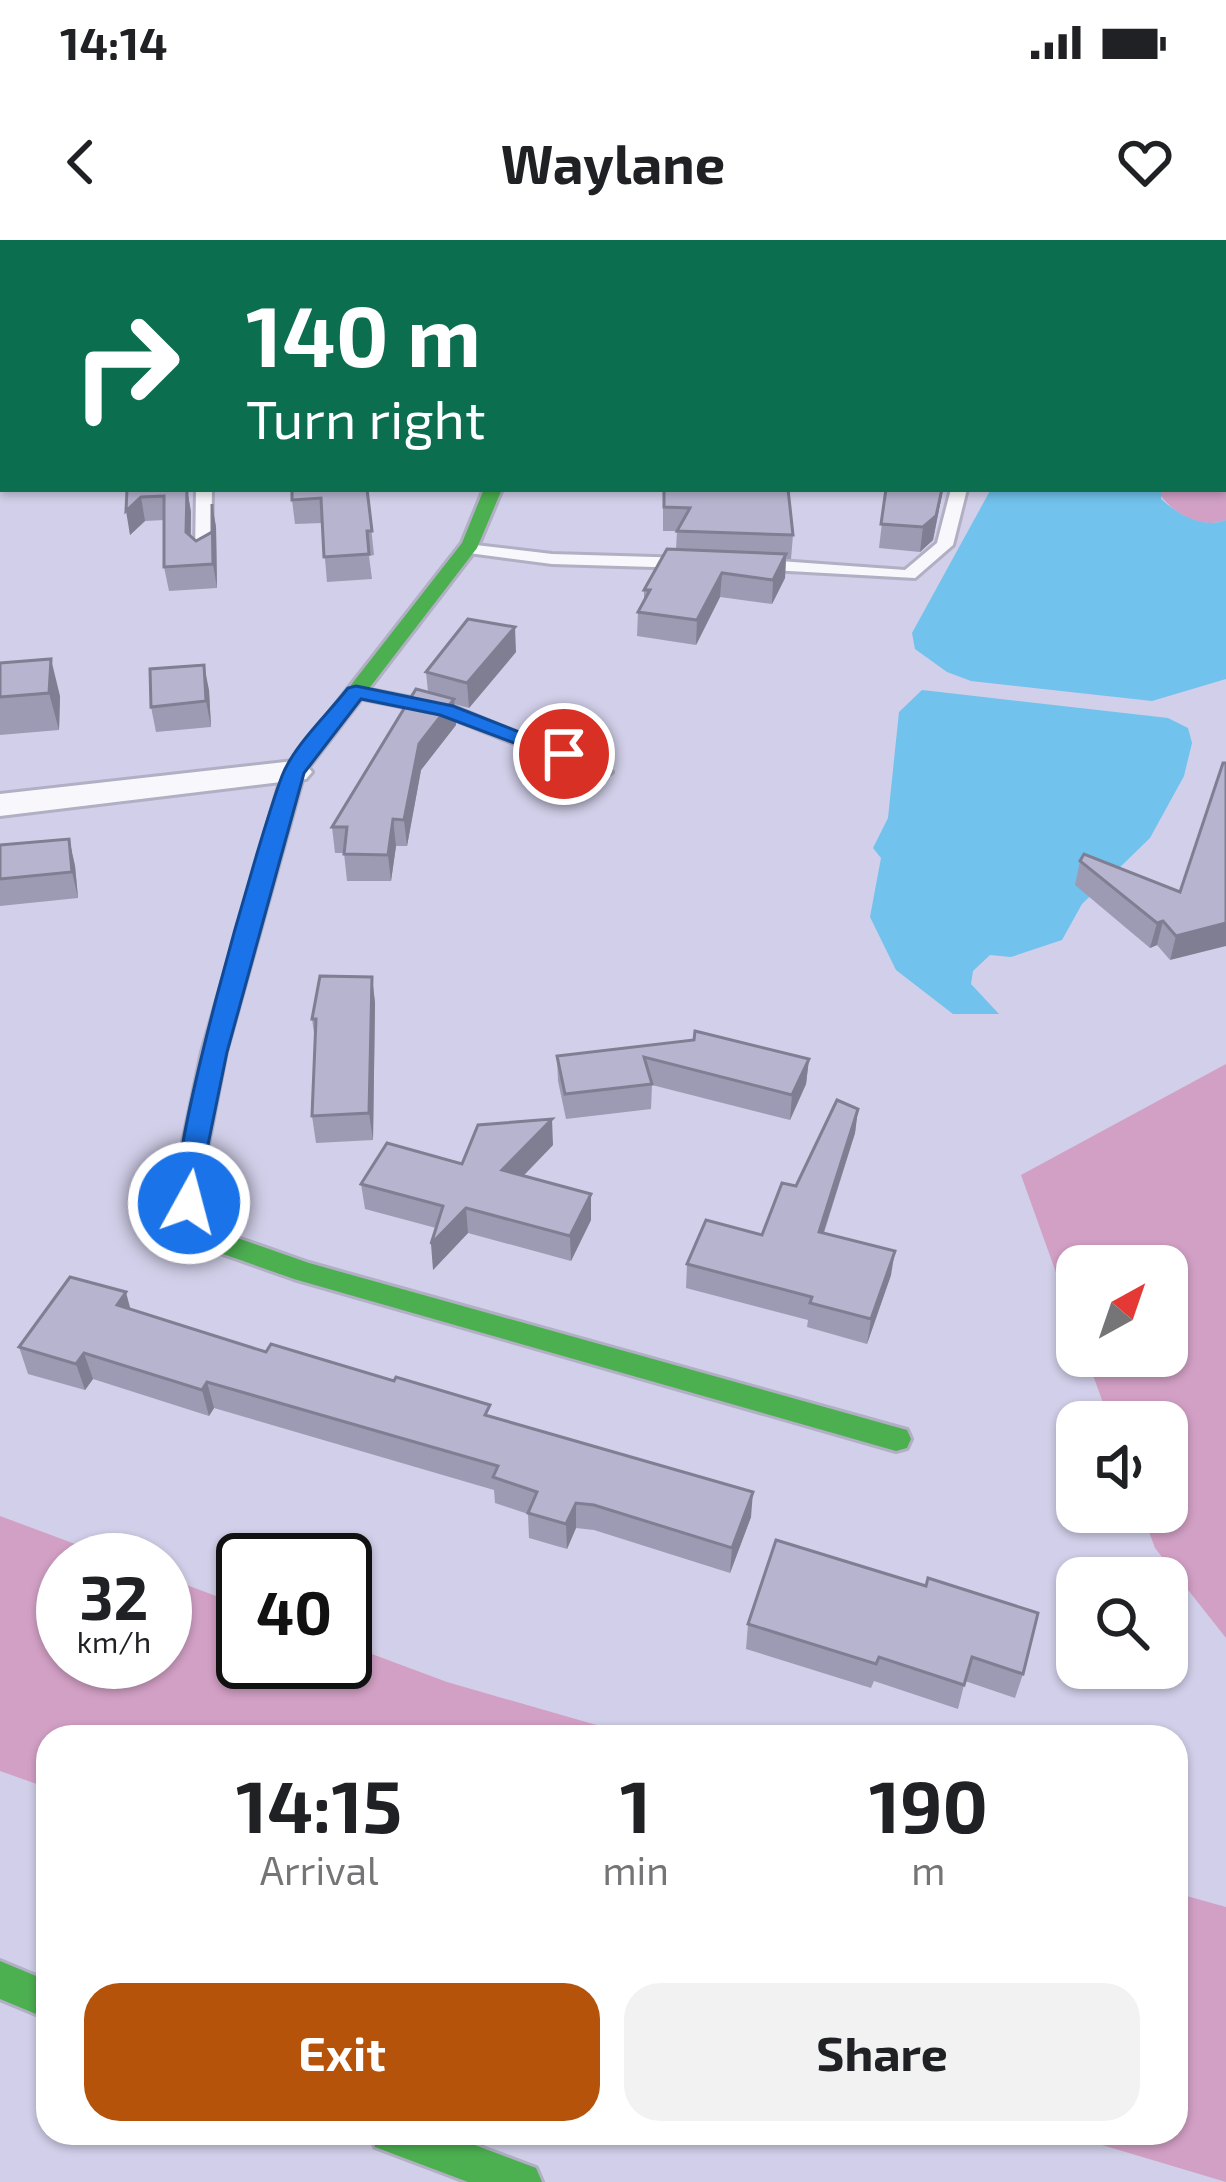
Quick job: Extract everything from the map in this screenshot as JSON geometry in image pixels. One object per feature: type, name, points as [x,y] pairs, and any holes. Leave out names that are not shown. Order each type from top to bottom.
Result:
[{"type":"main road","points":[[492,492],[467,549],[294,772],[214,1052],[189,1174],[189,1203],[197,1223],[216,1241],[304,1272],[896,1439]]},
{"type":"main road","points":[[0,1980],[36,1995]]},
{"type":"main road","points":[[422,2145],[522,2182]]},
{"type":"street","points":[[0,806],[294,772]]},
{"type":"lane","points":[[203,556],[204,492]]},
{"type":"lane","points":[[728,564],[909,575],[945,544],[957,492]]},
{"type":"lane","points":[[467,549],[551,559],[706,563]]},
{"type":"lane","points":[[356,692],[480,721],[603,772]]},
{"type":"shaded area","points":[[1226,492],[1226,520],[1207,523],[1188,518],[1159,493]]},
{"type":"shaded area","points":[[1226,1064],[1226,1638],[1188,1590],[1188,1557],[1162,1557],[1150,1533],[1188,1533],[1188,1401],[1102,1401],[1094,1377],[1188,1377],[1188,1245],[1056,1245],[1056,1272],[1021,1175]]},
{"type":"shaded area","points":[[0,1516],[46,1533],[36,1533],[36,1689],[192,1689],[192,1587],[216,1596],[216,1689],[372,1689],[372,1654],[447,1682],[596,1725],[36,1725],[36,1784],[0,1771]]},
{"type":"shaded area","points":[[1188,1896],[1226,1907],[1226,2182],[1102,2145],[1188,2145]]},
{"type":"water","points":[[989,492],[1162,492],[1161,499],[1183,515],[1208,523],[1226,520],[1226,679],[1152,701],[971,681],[947,672],[915,649],[912,633]]},
{"type":"water","points":[[922,690],[1168,718],[1188,728],[1192,743],[1184,776],[1150,838],[1082,904],[1062,940],[1011,957],[990,955],[973,971],[971,984],[999,1014],[953,1014],[896,970],[870,917],[881,858],[873,848],[888,818],[899,712]]},
{"type":"building","points":[[127,492],[187,492],[186,532],[196,541],[212,532],[212,504],[213,564],[164,567],[164,496],[141,497],[126,511]]},
{"type":"building","points":[[292,492],[367,492],[372,531],[367,531],[369,554],[324,557],[321,498],[292,500]]},
{"type":"building","points":[[664,492],[788,492],[793,535],[677,531],[690,508],[664,507]]},
{"type":"building","points":[[886,492],[941,492],[936,516],[923,527],[881,524]]},
{"type":"building","points":[[667,549],[786,554],[773,580],[722,573],[697,620],[638,612],[650,590],[644,590]]},
{"type":"building","points":[[468,619],[515,627],[467,683],[426,672]]},
{"type":"building","points":[[51,659],[49,693],[0,697],[0,663]]},
{"type":"building","points":[[204,665],[206,701],[151,707],[150,669]]},
{"type":"building","points":[[416,689],[454,699],[419,744],[404,820],[393,819],[388,855],[344,854],[347,827],[332,827]]},
{"type":"building","points":[[1223,763],[1226,923],[1176,936],[1163,921],[1157,923],[1080,861],[1084,854],[1180,892]]},
{"type":"building","points":[[69,839],[72,872],[0,879],[0,845]]},
{"type":"building","points":[[320,976],[372,977],[369,1113],[312,1116],[316,1019],[312,1019]]},
{"type":"building","points":[[695,1031],[809,1059],[792,1095],[644,1057],[652,1084],[565,1094],[557,1056],[694,1040]]},
{"type":"building","points":[[837,1100],[858,1109],[819,1232],[895,1251],[871,1319],[810,1303],[812,1297],[687,1264],[706,1220],[762,1235],[782,1183],[796,1186]]},
{"type":"building","points":[[552,1119],[502,1170],[591,1194],[570,1236],[466,1208],[431,1244],[443,1206],[361,1184],[387,1143],[462,1164],[478,1125]]},
{"type":"building","points":[[70,1277],[126,1292],[117,1305],[266,1352],[271,1344],[394,1381],[396,1377],[490,1405],[485,1415],[753,1492],[732,1548],[594,1505],[576,1503],[566,1524],[528,1513],[537,1492],[493,1477],[498,1466],[207,1382],[202,1390],[84,1353],[76,1364],[19,1347]]},
{"type":"building","points":[[776,1540],[926,1586],[928,1578],[1038,1613],[1023,1674],[972,1657],[964,1685],[879,1657],[876,1664],[748,1624]]},
{"type":"traffic: fast","points":[[492,492],[471,544],[294,772],[214,1052],[189,1175],[189,1203],[197,1223],[216,1241],[304,1272],[896,1439]]},
{"type":"traffic: fast","points":[[0,1980],[36,1995]]},
{"type":"traffic: fast","points":[[422,2145],[522,2182]]},
{"type":"route","points":[[189,1203],[189,1174],[214,1052],[294,772],[356,692],[446,710],[564,754]]}]
